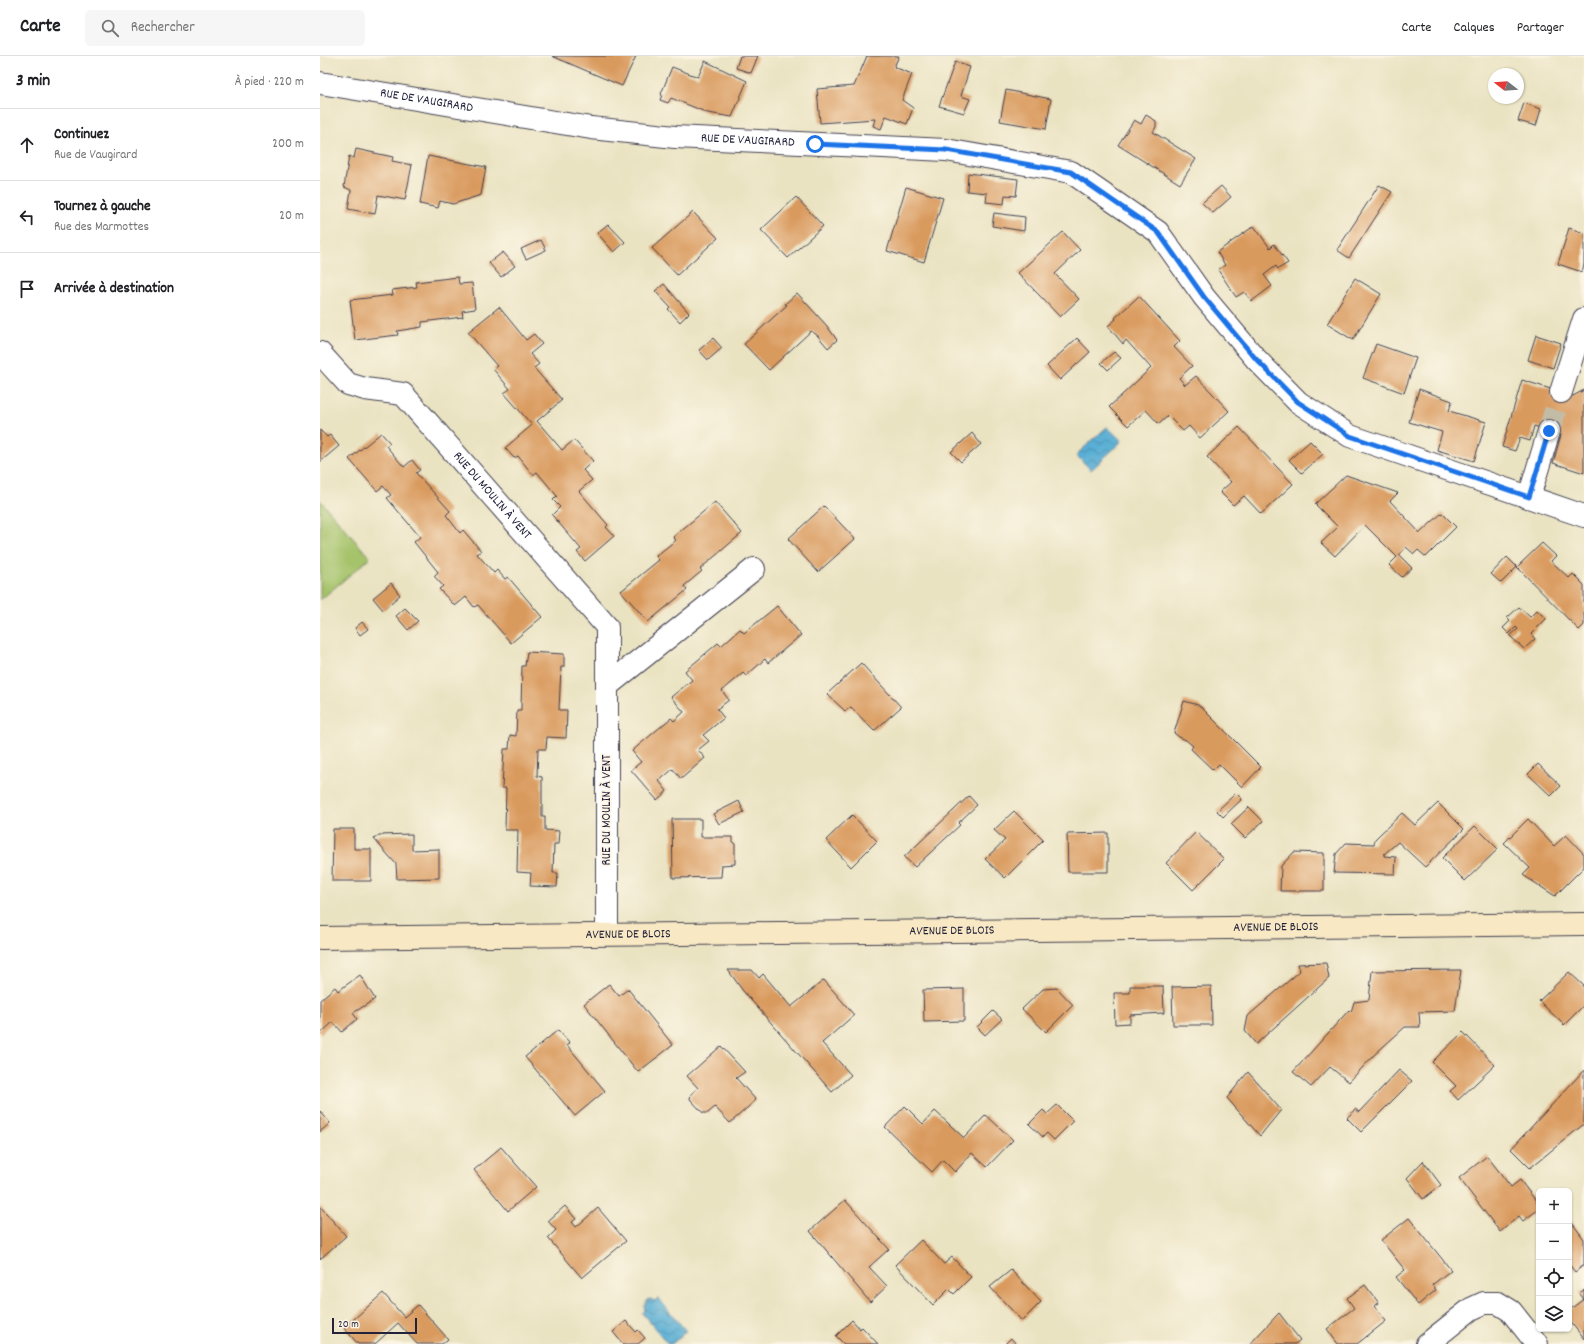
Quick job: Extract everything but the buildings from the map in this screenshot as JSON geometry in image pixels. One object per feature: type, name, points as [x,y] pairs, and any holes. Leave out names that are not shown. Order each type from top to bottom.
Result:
[{"type":"main road","name":"AVENUE DE BLOIS","points":[[320,938],[1584,924]]},
{"type":"street","name":"RUE DE VAUGIRARD","points":[[320,83],[591,128],[675,137],[946,150],[1071,172],[1158,232],[1204,297],[1256,359],[1298,402],[1350,436],[1584,516]]},
{"type":"street","points":[[1561,392],[1584,318]]},
{"type":"street","name":"RUE DU MOULIN À VENT","points":[[320,352],[348,384],[365,389],[403,394],[607,627],[607,934]]},
{"type":"street","points":[[1529,497],[1549,431]]},
{"type":"street","points":[[607,686],[754,569]]},
{"type":"street","points":[[1427,1344],[1471,1308],[1484,1303],[1498,1304],[1511,1311],[1537,1344]]},
{"type":"green space","points":[[320,500],[370,558],[320,600]]},
{"type":"water","points":[[1107,427],[1122,441],[1091,470],[1076,455]]},
{"type":"water","points":[[658,1298],[686,1331],[672,1344],[668,1344],[642,1313],[645,1310],[644,1307],[647,1300],[650,1299],[655,1301]]},
{"type":"tunnel","points":[[1549,431],[1561,392]]},
{"type":"route","points":[[815,144],[946,150],[1071,172],[1158,232],[1204,297],[1256,359],[1298,402],[1350,436],[1529,497],[1549,431]]}]
